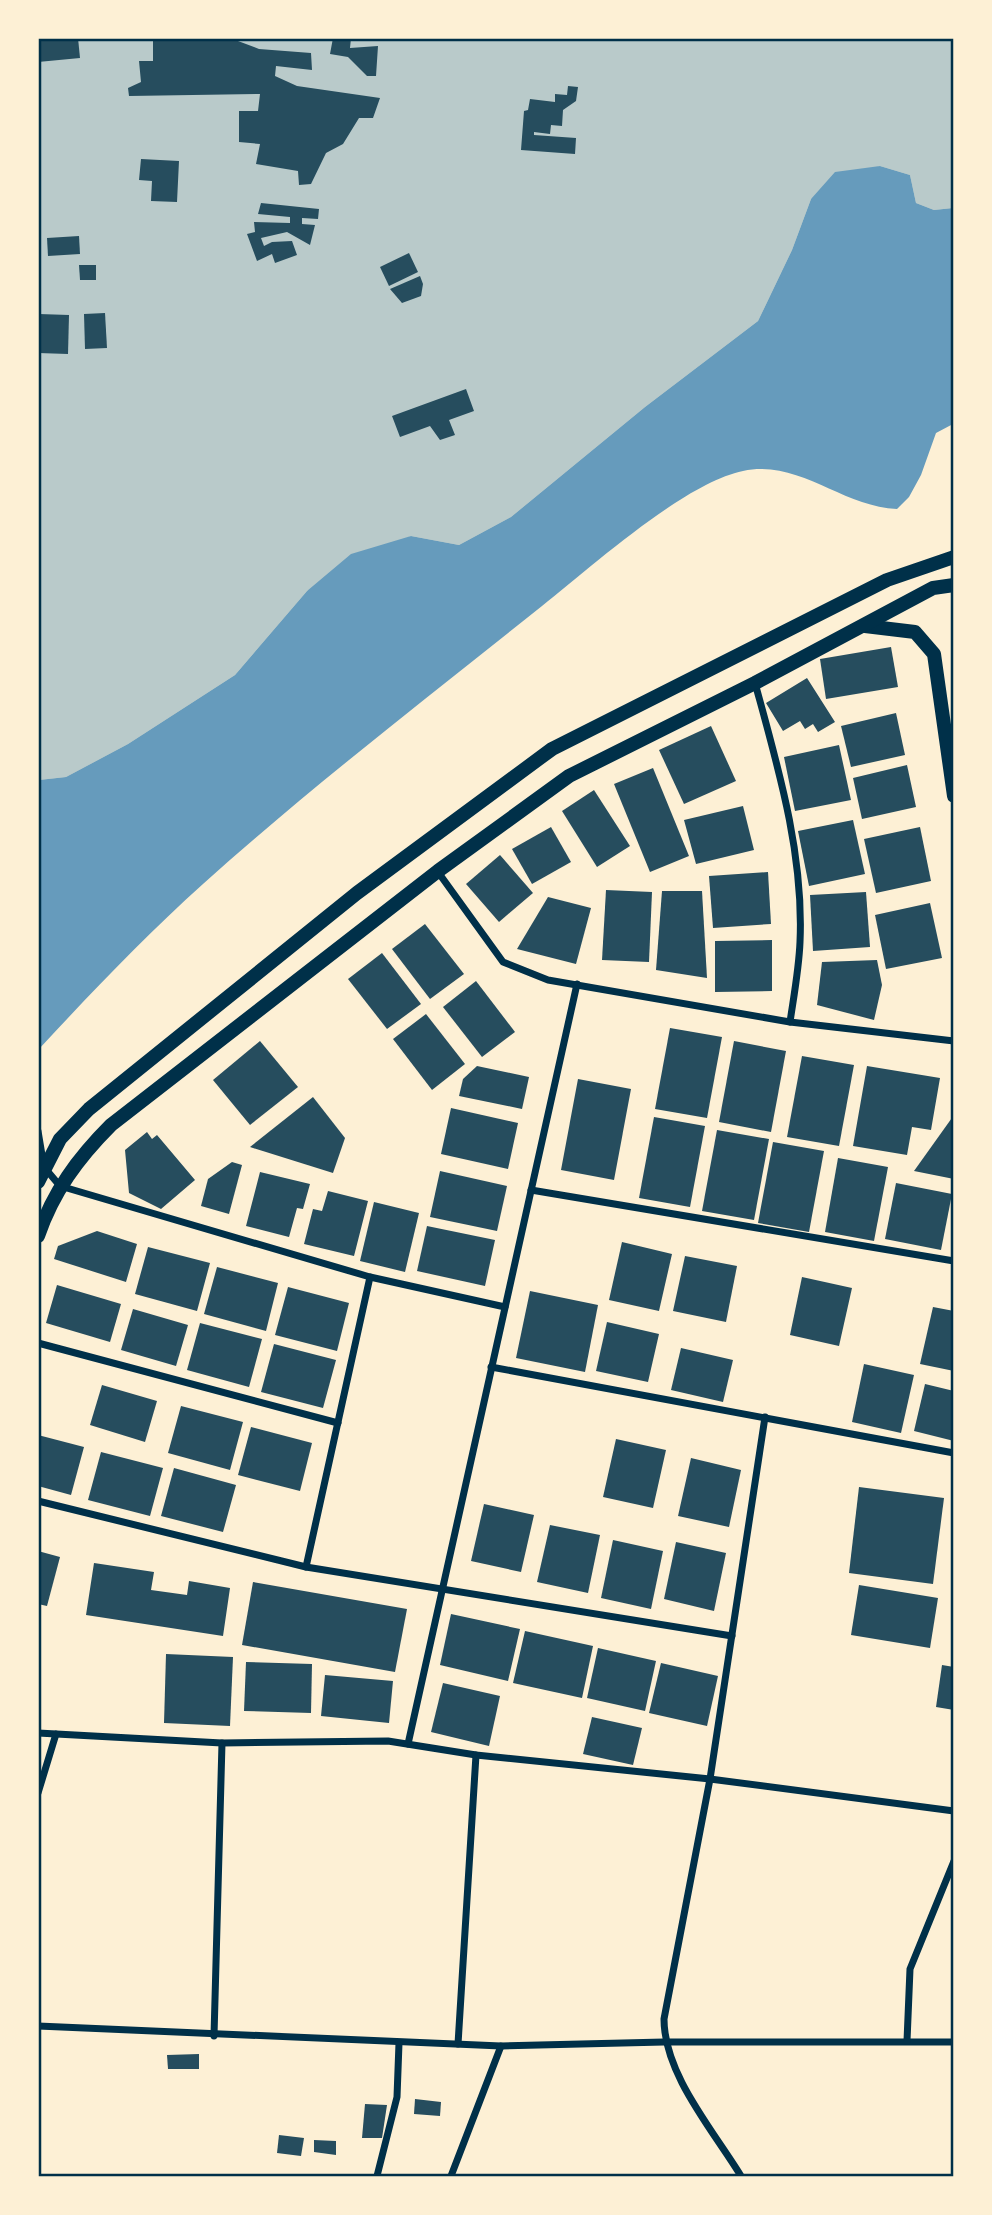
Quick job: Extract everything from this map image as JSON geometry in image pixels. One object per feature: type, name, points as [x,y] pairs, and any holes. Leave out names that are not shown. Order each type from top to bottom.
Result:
[{"type":"main road","points":[[38,1182],[60,1139],[89,1109],[357,893],[552,749],[887,580],[954,557]]},
{"type":"main road","points":[[38,1236],[60,1186],[86,1150],[111,1125],[438,872],[569,776],[755,683],[933,588],[954,584]]},
{"type":"main road","points":[[864,626],[915,632],[934,654],[954,796]]},
{"type":"street","points":[[755,683],[783,787],[796,856],[800,941],[790,1022]]},
{"type":"street","points":[[438,872],[503,962],[548,979],[790,1022],[954,1041]]},
{"type":"street","points":[[408,1744],[576,984]]},
{"type":"street","points":[[38,1131],[44,1167],[60,1186],[370,1277],[505,1307]]},
{"type":"street","points":[[531,1190],[954,1261]]},
{"type":"street","points":[[306,1567],[370,1277]]},
{"type":"street","points":[[38,1343],[338,1423]]},
{"type":"street","points":[[491,1367],[954,1453]]},
{"type":"street","points":[[741,2176],[674,2069],[664,2042],[664,2019],[710,1779],[765,1417]]},
{"type":"street","points":[[38,1501],[306,1567],[732,1636]]},
{"type":"street","points":[[38,1734],[222,1743],[388,1741],[476,1755],[710,1779],[954,1811]]},
{"type":"street","points":[[38,1793],[55,1734]]},
{"type":"street","points":[[214,2036],[222,1743]]},
{"type":"street","points":[[458,2044],[476,1755]]},
{"type":"street","points":[[907,2041],[910,1969],[954,1861]]},
{"type":"street","points":[[38,2026],[214,2036],[502,2046],[664,2042],[954,2042]]},
{"type":"street","points":[[377,2176],[397,2097],[399,2043]]},
{"type":"street","points":[[451,2176],[502,2046]]},
{"type":"shaded area","points":[[39,39],[953,39],[953,208],[934,210],[916,203],[910,175],[880,166],[811,199],[792,250],[758,321],[645,407],[511,517],[459,545],[411,536],[307,591],[235,675],[128,744],[66,777],[39,780]]},
{"type":"water","points":[[880,166],[910,175],[916,203],[934,210],[953,208],[953,424],[936,433],[921,475],[909,497],[897,509],[877,506],[858,501],[802,477],[763,469],[743,471],[719,479],[666,509],[370,743],[244,848],[139,944],[39,1049],[39,780],[66,777],[128,744],[235,675],[307,591],[351,554],[411,536],[459,545],[511,517],[645,407],[758,321],[792,250],[811,199],[835,172]]},
{"type":"building","points":[[38,38],[78,38],[80,58],[38,62]]},
{"type":"building","points":[[153,38],[230,38],[259,49],[311,53],[312,70],[276,66],[275,76],[297,86],[380,98],[373,118],[359,118],[343,144],[326,153],[311,184],[299,185],[298,171],[256,164],[260,144],[239,142],[239,111],[258,111],[260,94],[129,96],[128,88],[141,82],[139,61],[153,61]]},
{"type":"building","points":[[333,38],[351,38],[350,48],[378,46],[376,76],[367,76],[348,57],[330,54]]},
{"type":"building","points":[[568,86],[578,87],[576,101],[563,110],[562,126],[551,125],[550,134],[534,132],[534,135],[576,138],[575,154],[521,150],[524,111],[528,110],[530,99],[555,102],[555,94],[567,95]]},
{"type":"building","points":[[141,159],[179,161],[177,202],[151,201],[152,181],[139,180]]},
{"type":"building","points":[[261,203],[319,209],[318,219],[302,218],[302,224],[315,225],[310,245],[287,232],[261,238],[264,246],[272,242],[292,241],[297,255],[275,263],[272,254],[257,261],[247,234],[255,232],[254,222],[290,223],[290,217],[258,214]]},
{"type":"building","points":[[79,236],[80,254],[48,256],[47,238]]},
{"type":"building","points":[[409,253],[418,272],[389,286],[380,267]]},
{"type":"building","points":[[79,265],[96,265],[96,280],[80,280]]},
{"type":"building","points":[[420,276],[423,284],[421,296],[402,303],[390,289]]},
{"type":"building","points":[[105,313],[107,348],[85,349],[84,314]]},
{"type":"building","points":[[39,314],[69,315],[68,354],[38,353]]},
{"type":"building","points":[[466,389],[474,411],[449,420],[455,435],[440,440],[430,426],[400,437],[392,416]]},
{"type":"building","points":[[891,647],[898,687],[826,699],[820,659]]},
{"type":"building","points":[[807,678],[835,722],[818,732],[813,724],[805,729],[800,721],[783,731],[766,703]]},
{"type":"building","points":[[896,713],[905,755],[851,767],[841,726]]},
{"type":"building","points":[[711,726],[736,781],[684,804],[659,750]]},
{"type":"building","points":[[839,745],[851,800],[795,811],[784,757]]},
{"type":"building","points":[[907,765],[916,807],[862,819],[853,778]]},
{"type":"building","points":[[653,768],[689,856],[650,872],[614,784]]},
{"type":"building","points":[[594,790],[630,846],[597,867],[562,811]]},
{"type":"building","points":[[743,806],[754,850],[696,864],[684,820]]},
{"type":"building","points":[[853,820],[865,874],[809,886],[798,831]]},
{"type":"building","points":[[551,827],[571,862],[532,884],[512,849]]},
{"type":"building","points":[[920,827],[931,881],[876,893],[864,839]]},
{"type":"building","points":[[500,855],[533,893],[499,922],[466,884]]},
{"type":"building","points":[[768,872],[771,924],[713,928],[709,876]]},
{"type":"building","points":[[606,890],[652,892],[649,962],[602,960]]},
{"type":"building","points":[[662,891],[702,891],[707,978],[656,970]]},
{"type":"building","points":[[866,892],[870,947],[813,951],[810,895]]},
{"type":"building","points":[[548,897],[591,908],[576,964],[517,949]]},
{"type":"building","points":[[930,903],[942,958],[886,969],[875,915]]},
{"type":"building","points":[[425,924],[464,974],[430,999],[392,949]]},
{"type":"building","points":[[772,940],[772,991],[715,992],[715,941]]},
{"type":"building","points":[[382,953],[421,1004],[387,1029],[348,979]]},
{"type":"building","points":[[877,960],[882,985],[874,1020],[817,1005],[822,962]]},
{"type":"building","points":[[476,981],[515,1032],[482,1057],[443,1007]]},
{"type":"building","points":[[426,1014],[465,1064],[432,1090],[393,1039]]},
{"type":"building","points":[[670,1028],[722,1037],[707,1118],[655,1109]]},
{"type":"building","points":[[260,1041],[298,1087],[250,1125],[213,1080]]},
{"type":"building","points":[[734,1041],[786,1051],[771,1132],[719,1122]]},
{"type":"building","points":[[802,1056],[854,1065],[839,1146],[787,1137]]},
{"type":"building","points":[[477,1066],[529,1077],[522,1109],[459,1096],[463,1079]]},
{"type":"building","points":[[867,1066],[940,1078],[931,1130],[912,1127],[907,1155],[853,1146]]},
{"type":"building","points":[[578,1079],[631,1089],[614,1180],[561,1170]]},
{"type":"building","points":[[313,1097],[345,1138],[333,1173],[250,1147]]},
{"type":"building","points":[[451,1108],[518,1123],[508,1169],[441,1154]]},
{"type":"building","points":[[954,1115],[954,1179],[914,1171]]},
{"type":"building","points":[[654,1117],[705,1126],[690,1207],[639,1198]]},
{"type":"building","points":[[717,1130],[769,1139],[754,1220],[702,1211]]},
{"type":"building","points":[[147,1132],[152,1139],[157,1135],[195,1180],[161,1209],[129,1193],[125,1150]]},
{"type":"building","points":[[773,1142],[824,1151],[809,1232],[758,1223]]},
{"type":"building","points":[[838,1158],[888,1167],[874,1241],[825,1232]]},
{"type":"building","points":[[232,1162],[242,1165],[229,1214],[201,1206],[208,1179]]},
{"type":"building","points":[[440,1171],[507,1186],[497,1231],[430,1217]]},
{"type":"building","points":[[260,1172],[310,1184],[303,1209],[297,1208],[289,1237],[246,1226]]},
{"type":"building","points":[[896,1183],[952,1194],[941,1250],[885,1239]]},
{"type":"building","points":[[328,1191],[368,1201],[354,1256],[304,1244],[313,1209],[322,1211]]},
{"type":"building","points":[[374,1202],[419,1213],[405,1272],[360,1261]]},
{"type":"building","points":[[427,1226],[495,1240],[485,1286],[417,1271]]},
{"type":"building","points":[[97,1231],[137,1244],[126,1282],[54,1259],[58,1246]]},
{"type":"building","points":[[622,1242],[672,1254],[659,1311],[609,1300]]},
{"type":"building","points":[[148,1247],[210,1263],[197,1311],[135,1294]]},
{"type":"building","points":[[685,1256],[737,1266],[726,1322],[673,1311]]},
{"type":"building","points":[[217,1267],[278,1283],[266,1331],[204,1314]]},
{"type":"building","points":[[802,1277],[852,1288],[839,1346],[790,1335]]},
{"type":"building","points":[[57,1285],[121,1304],[110,1342],[46,1323]]},
{"type":"building","points":[[288,1287],[349,1303],[337,1351],[275,1335]]},
{"type":"building","points":[[530,1291],[598,1305],[585,1372],[516,1358]]},
{"type":"building","points":[[933,1307],[954,1311],[954,1371],[920,1364]]},
{"type":"building","points":[[133,1309],[188,1325],[176,1366],[121,1350]]},
{"type":"building","points":[[607,1322],[659,1334],[648,1382],[596,1371]]},
{"type":"building","points":[[200,1323],[262,1339],[249,1387],[187,1370]]},
{"type":"building","points":[[274,1344],[336,1360],[323,1408],[261,1392]]},
{"type":"building","points":[[681,1348],[733,1360],[723,1402],[671,1390]]},
{"type":"building","points":[[864,1364],[914,1375],[901,1433],[852,1422]]},
{"type":"building","points":[[925,1384],[954,1391],[954,1441],[914,1431]]},
{"type":"building","points":[[102,1385],[157,1401],[145,1442],[90,1425]]},
{"type":"building","points":[[181,1406],[243,1422],[230,1470],[168,1453]]},
{"type":"building","points":[[251,1427],[312,1443],[300,1491],[238,1475]]},
{"type":"building","points":[[38,1435],[84,1447],[71,1495],[38,1486]]},
{"type":"building","points":[[616,1439],[666,1450],[653,1508],[603,1497]]},
{"type":"building","points":[[101,1452],[163,1468],[150,1516],[88,1500]]},
{"type":"building","points":[[691,1458],[741,1470],[729,1527],[678,1516]]},
{"type":"building","points":[[174,1468],[236,1485],[223,1532],[161,1516]]},
{"type":"building","points":[[859,1487],[944,1498],[933,1584],[849,1573]]},
{"type":"building","points":[[484,1504],[534,1515],[521,1572],[471,1561]]},
{"type":"building","points":[[550,1525],[600,1535],[588,1593],[537,1582]]},
{"type":"building","points":[[613,1540],[663,1551],[651,1609],[601,1598]]},
{"type":"building","points":[[676,1542],[726,1553],[714,1611],[664,1599]]},
{"type":"building","points":[[38,1551],[60,1557],[47,1606],[38,1604]]},
{"type":"building","points":[[94,1563],[154,1572],[151,1590],[187,1595],[189,1581],[230,1588],[223,1636],[86,1615]]},
{"type":"building","points":[[253,1582],[407,1609],[395,1672],[242,1645]]},
{"type":"building","points":[[859,1585],[938,1598],[930,1648],[851,1635]]},
{"type":"building","points":[[451,1614],[520,1629],[508,1681],[440,1665]]},
{"type":"building","points":[[525,1631],[593,1646],[582,1698],[513,1683]]},
{"type":"building","points":[[598,1648],[656,1661],[645,1711],[587,1698]]},
{"type":"building","points":[[166,1654],[233,1657],[230,1726],[164,1723]]},
{"type":"building","points":[[246,1662],[312,1664],[311,1713],[244,1711]]},
{"type":"building","points":[[661,1663],[718,1676],[707,1726],[649,1713]]},
{"type":"building","points":[[942,1665],[954,1667],[954,1710],[936,1707]]},
{"type":"building","points":[[325,1675],[393,1681],[389,1723],[321,1716]]},
{"type":"building","points":[[443,1683],[500,1696],[489,1746],[431,1732]]},
{"type":"building","points":[[592,1717],[642,1728],[633,1765],[583,1754]]},
{"type":"building","points":[[199,2054],[199,2069],[168,2069],[167,2055]]},
{"type":"building","points":[[415,2099],[441,2102],[440,2116],[414,2114]]},
{"type":"building","points":[[365,2104],[387,2105],[382,2138],[362,2138]]},
{"type":"building","points":[[279,2135],[304,2138],[301,2156],[277,2153]]},
{"type":"building","points":[[314,2140],[336,2141],[336,2155],[314,2152]]}]
